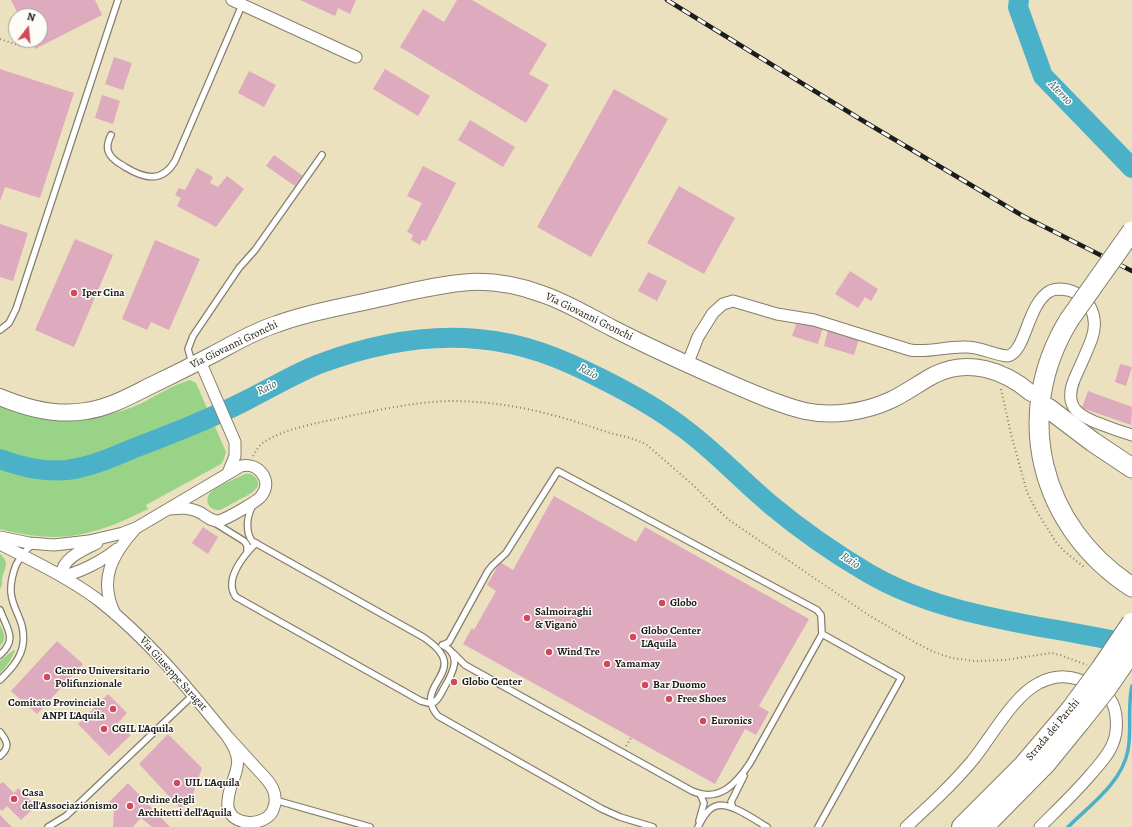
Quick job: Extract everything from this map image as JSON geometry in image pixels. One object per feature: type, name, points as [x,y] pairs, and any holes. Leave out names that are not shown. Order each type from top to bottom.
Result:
[{"type":"highway","points":[[1132,231],[1069,320],[1052,353],[1042,391],[1039,424],[1044,467],[1050,488],[1057,504],[1076,536],[1088,551],[1103,566],[1132,587]]},
{"type":"highway","points":[[1048,408],[1093,442],[1132,468]]},
{"type":"highway","name":"Strada dei Parchi","points":[[983,827],[1046,763],[1075,716],[1101,669],[1132,622]]},
{"type":"highway","name":"Strada dei Parchi","points":[[962,827],[1024,765],[1049,737],[1105,690],[1132,651]]},
{"type":"main road","name":"Via Giovanni Gronchi","points":[[0,397],[30,408],[58,412],[86,412],[118,402],[259,330],[298,317],[436,287],[485,282],[512,286],[542,294],[687,365],[782,404],[818,413],[847,412],[878,405],[901,395],[939,373],[964,367],[985,368],[1004,375],[1016,381],[1031,393]]},
{"type":"street","points":[[237,2],[356,58]]},
{"type":"street","points":[[687,365],[698,337],[713,313],[723,304],[734,301],[777,314],[814,320],[910,350],[924,351],[967,347],[1008,356],[1016,352],[1019,348],[1031,315],[1040,299],[1052,290],[1062,289],[1076,293],[1087,301],[1092,308],[1095,323],[1092,339],[1072,387],[1070,397],[1072,405],[1084,418],[1132,435]]},
{"type":"street","points":[[169,509],[188,508],[206,517],[219,521],[260,498],[264,491],[265,479],[261,471],[251,464],[234,442],[209,382],[197,363]]},
{"type":"street","points":[[228,473],[235,456],[234,442]]},
{"type":"street","points":[[119,540],[97,542],[72,558],[63,566],[61,576],[74,573],[112,553],[119,540],[136,528],[228,473],[241,466],[251,464]]},
{"type":"street","points":[[203,488],[198,499],[199,506],[206,517]]},
{"type":"street","points":[[0,537],[36,544],[66,544],[89,541],[119,540]]},
{"type":"street","name":"Via Giuseppe Saragat","points":[[116,615],[110,600],[107,580],[119,540]]},
{"type":"street","name":"Via Giuseppe Saragat","points":[[0,544],[61,576],[95,598],[144,641],[193,694],[227,736],[270,784],[276,800],[273,811],[259,824],[234,823],[228,810],[228,800],[237,769],[238,760],[236,752],[227,736]]},
{"type":"street","points":[[906,827],[932,803],[972,761],[1027,691],[1038,683],[1050,679],[1062,676],[1072,677],[1090,684],[1110,700],[1115,710],[1116,726],[1113,743],[1105,758],[1080,787],[1040,827]]},
{"type":"lane","points":[[0,330],[8,323],[15,312],[118,0]]},
{"type":"lane","points":[[110,135],[108,148],[112,158],[118,162],[137,173],[148,177],[154,177],[167,172],[175,161],[237,2]]},
{"type":"lane","points":[[197,363],[188,351],[193,336],[242,264],[255,250],[322,155]]},
{"type":"lane","points":[[443,646],[449,642],[488,571],[506,553],[558,471],[817,610],[821,615],[822,634],[750,763],[731,802],[733,808]]},
{"type":"lane","points":[[256,544],[250,537],[248,521],[251,509],[260,498]]},
{"type":"lane","points":[[206,517],[243,539],[256,544],[423,637],[450,649],[465,665],[700,794],[709,795],[725,790],[742,774],[750,763]]},
{"type":"lane","points":[[243,539],[247,545],[247,553]]},
{"type":"lane","points":[[0,680],[17,661],[23,647],[22,631],[10,604],[7,592],[10,576],[22,555],[28,548],[36,544]]},
{"type":"lane","points":[[256,544],[247,553],[232,581],[232,589],[236,597],[421,701],[443,720],[602,809],[620,818],[653,827]]},
{"type":"lane","points":[[0,655],[9,646],[10,638],[1,613]]},
{"type":"lane","points":[[818,827],[901,678],[822,634]]},
{"type":"lane","points":[[423,637],[441,652],[445,664],[441,676],[431,695],[431,703],[434,711]]},
{"type":"lane","points":[[421,701],[431,703],[437,700],[450,677],[454,664],[453,653]]},
{"type":"lane","points":[[48,827],[66,816],[193,694]]},
{"type":"lane","points":[[0,732],[5,738],[7,745],[6,749],[0,756]]},
{"type":"lane","points":[[698,827],[704,803],[700,794]]},
{"type":"lane","points":[[276,800],[370,827]]},
{"type":"lane","points":[[698,827],[708,812],[715,806],[724,805],[733,808],[767,827]]},
{"type":"path","points":[[251,464],[258,448],[264,442],[289,431],[320,422],[349,416],[420,404],[449,401],[482,402],[521,407],[556,415],[611,434],[642,442],[647,445],[735,524],[870,616],[928,649],[952,658],[975,661],[1005,660],[1051,654],[1060,655],[1093,667]]},
{"type":"green space","points":[[190,380],[196,383],[226,452],[221,464],[146,505],[148,509],[111,526],[76,535],[59,537],[21,534],[0,529],[0,405],[33,417],[70,420],[88,418],[124,410]]},
{"type":"green space","points":[[245,474],[251,474],[258,482],[258,486],[252,493],[219,510],[215,510],[210,507],[207,499],[210,493],[221,485]]},
{"type":"green space","points":[[0,554],[6,563],[6,566],[0,589]]},
{"type":"green space","points":[[0,625],[4,633],[4,641],[0,646]]},
{"type":"green space","points":[[14,650],[11,660],[0,673],[0,661]]},
{"type":"building","points":[[11,0],[95,0],[102,15],[48,42],[48,8],[15,8]]},
{"type":"building","points":[[300,0],[356,0],[350,14],[338,8],[335,16]]},
{"type":"building","points":[[457,0],[472,0],[547,44],[529,74],[549,85],[526,123],[400,47],[423,9],[444,22]]},
{"type":"building","points":[[114,57],[132,63],[123,90],[105,84]]},
{"type":"building","points":[[0,69],[74,93],[40,198],[5,187],[0,201]]},
{"type":"building","points":[[385,69],[430,96],[418,116],[373,89]]},
{"type":"building","points":[[249,71],[276,85],[264,107],[238,93]]},
{"type":"building","points":[[614,89],[668,119],[591,257],[537,227]]},
{"type":"building","points":[[102,95],[120,101],[113,124],[95,118]]},
{"type":"building","points":[[470,120],[515,147],[503,167],[458,140]]},
{"type":"building","points":[[274,155],[303,176],[295,186],[266,166]]},
{"type":"building","points":[[423,166],[456,183],[426,241],[422,240],[420,245],[411,240],[413,235],[407,232],[422,203],[407,196]]},
{"type":"building","points":[[197,168],[213,177],[210,183],[218,187],[227,176],[244,189],[216,227],[177,206],[181,198],[175,195],[179,188],[185,190]]},
{"type":"building","points":[[679,186],[735,218],[704,274],[647,243]]},
{"type":"building","points":[[0,224],[28,233],[13,281],[0,277]]},
{"type":"building","name":"Iper Cina","points":[[75,239],[113,255],[74,347],[35,330]]},
{"type":"building","points":[[155,240],[200,259],[169,330],[151,322],[147,330],[122,319]]},
{"type":"building","points":[[850,271],[878,289],[871,301],[865,297],[858,308],[835,294]]},
{"type":"building","points":[[648,272],[667,281],[657,301],[638,291]]},
{"type":"building","points":[[798,319],[823,327],[818,344],[792,336]]},
{"type":"building","points":[[828,330],[859,339],[854,355],[824,346]]},
{"type":"building","points":[[1120,364],[1132,367],[1126,386],[1115,382]]},
{"type":"building","points":[[1088,391],[1132,407],[1131,425],[1082,408]]},
{"type":"building","name":"Globo Center L'Aquila","points":[[554,496],[636,542],[645,527],[809,619],[759,706],[769,712],[756,735],[745,729],[715,784],[463,644],[472,628],[474,630],[496,591],[487,585],[500,562],[513,570]]},
{"type":"building","points":[[203,527],[218,537],[208,554],[192,543]]},
{"type":"building","name":"Centro Universitario Polifunzionale","points":[[57,641],[83,664],[37,714],[11,691]]},
{"type":"building","name":"CGIL L'Aquila","points":[[108,694],[127,713],[118,723],[131,735],[109,756],[78,724]]},
{"type":"building","name":"UIL L'Aquila","points":[[168,734],[202,768],[192,797],[181,809],[139,764]]},
{"type":"building","name":"Casa dell'Associazionismo","points":[[3,782],[14,793],[18,788],[36,806],[21,820],[7,806],[2,811],[0,809],[0,784]]},
{"type":"building","name":"Ordine degli Architetti dell'Aquila","points":[[128,783],[170,827],[152,827],[141,818],[133,827],[113,827],[114,809],[108,803]]},
{"type":"building","points":[[0,815],[12,827],[0,827]]},
{"type":"waterway","name":"Aterno","points":[[1019,0],[1018,7],[1043,76],[1132,168]]},
{"type":"waterway","name":"Raio","points":[[0,459],[24,467],[41,470],[67,470],[84,467],[108,459],[205,420],[301,372],[338,357],[398,342],[438,338],[495,341],[527,348],[557,358],[587,371],[653,407],[694,436],[771,505],[794,523],[818,541],[888,584],[952,608],[1018,623],[1132,644]]},
{"type":"waterway","points":[[1068,827],[1104,793],[1119,773],[1125,762],[1130,734],[1130,702],[1132,686]]},
{"type":"railway","points":[[667,0],[860,119],[1023,216],[1132,271]]},
{"type":"place","name":"Iper Cina","points":[[74,293]]},
{"type":"place","name":"Globo","points":[[662,603]]},
{"type":"place","name":"Salmoiraghi & Viganò","points":[[527,618]]},
{"type":"place","name":"Globo Center L'Aquila","points":[[633,637]]},
{"type":"place","name":"Wind Tre","points":[[549,652]]},
{"type":"place","name":"Yamamay","points":[[607,664]]},
{"type":"place","name":"Centro Universitario Polifunzionale","points":[[47,677]]},
{"type":"place","name":"Globo Center","points":[[454,682]]},
{"type":"place","name":"Bar Duomo","points":[[645,685]]},
{"type":"place","name":"Free Shoes","points":[[669,699]]},
{"type":"place","name":"Comitato Provinciale ANPI L'Aquila","points":[[113,709]]},
{"type":"place","name":"Euronics","points":[[703,721]]},
{"type":"place","name":"CGIL L'Aquila","points":[[104,729]]},
{"type":"place","name":"UIL L'Aquila","points":[[177,783]]},
{"type":"place","name":"Casa dell'Associazionismo","points":[[14,799]]},
{"type":"place","name":"Ordine degli Architetti dell'Aquila","points":[[130,806]]}]
